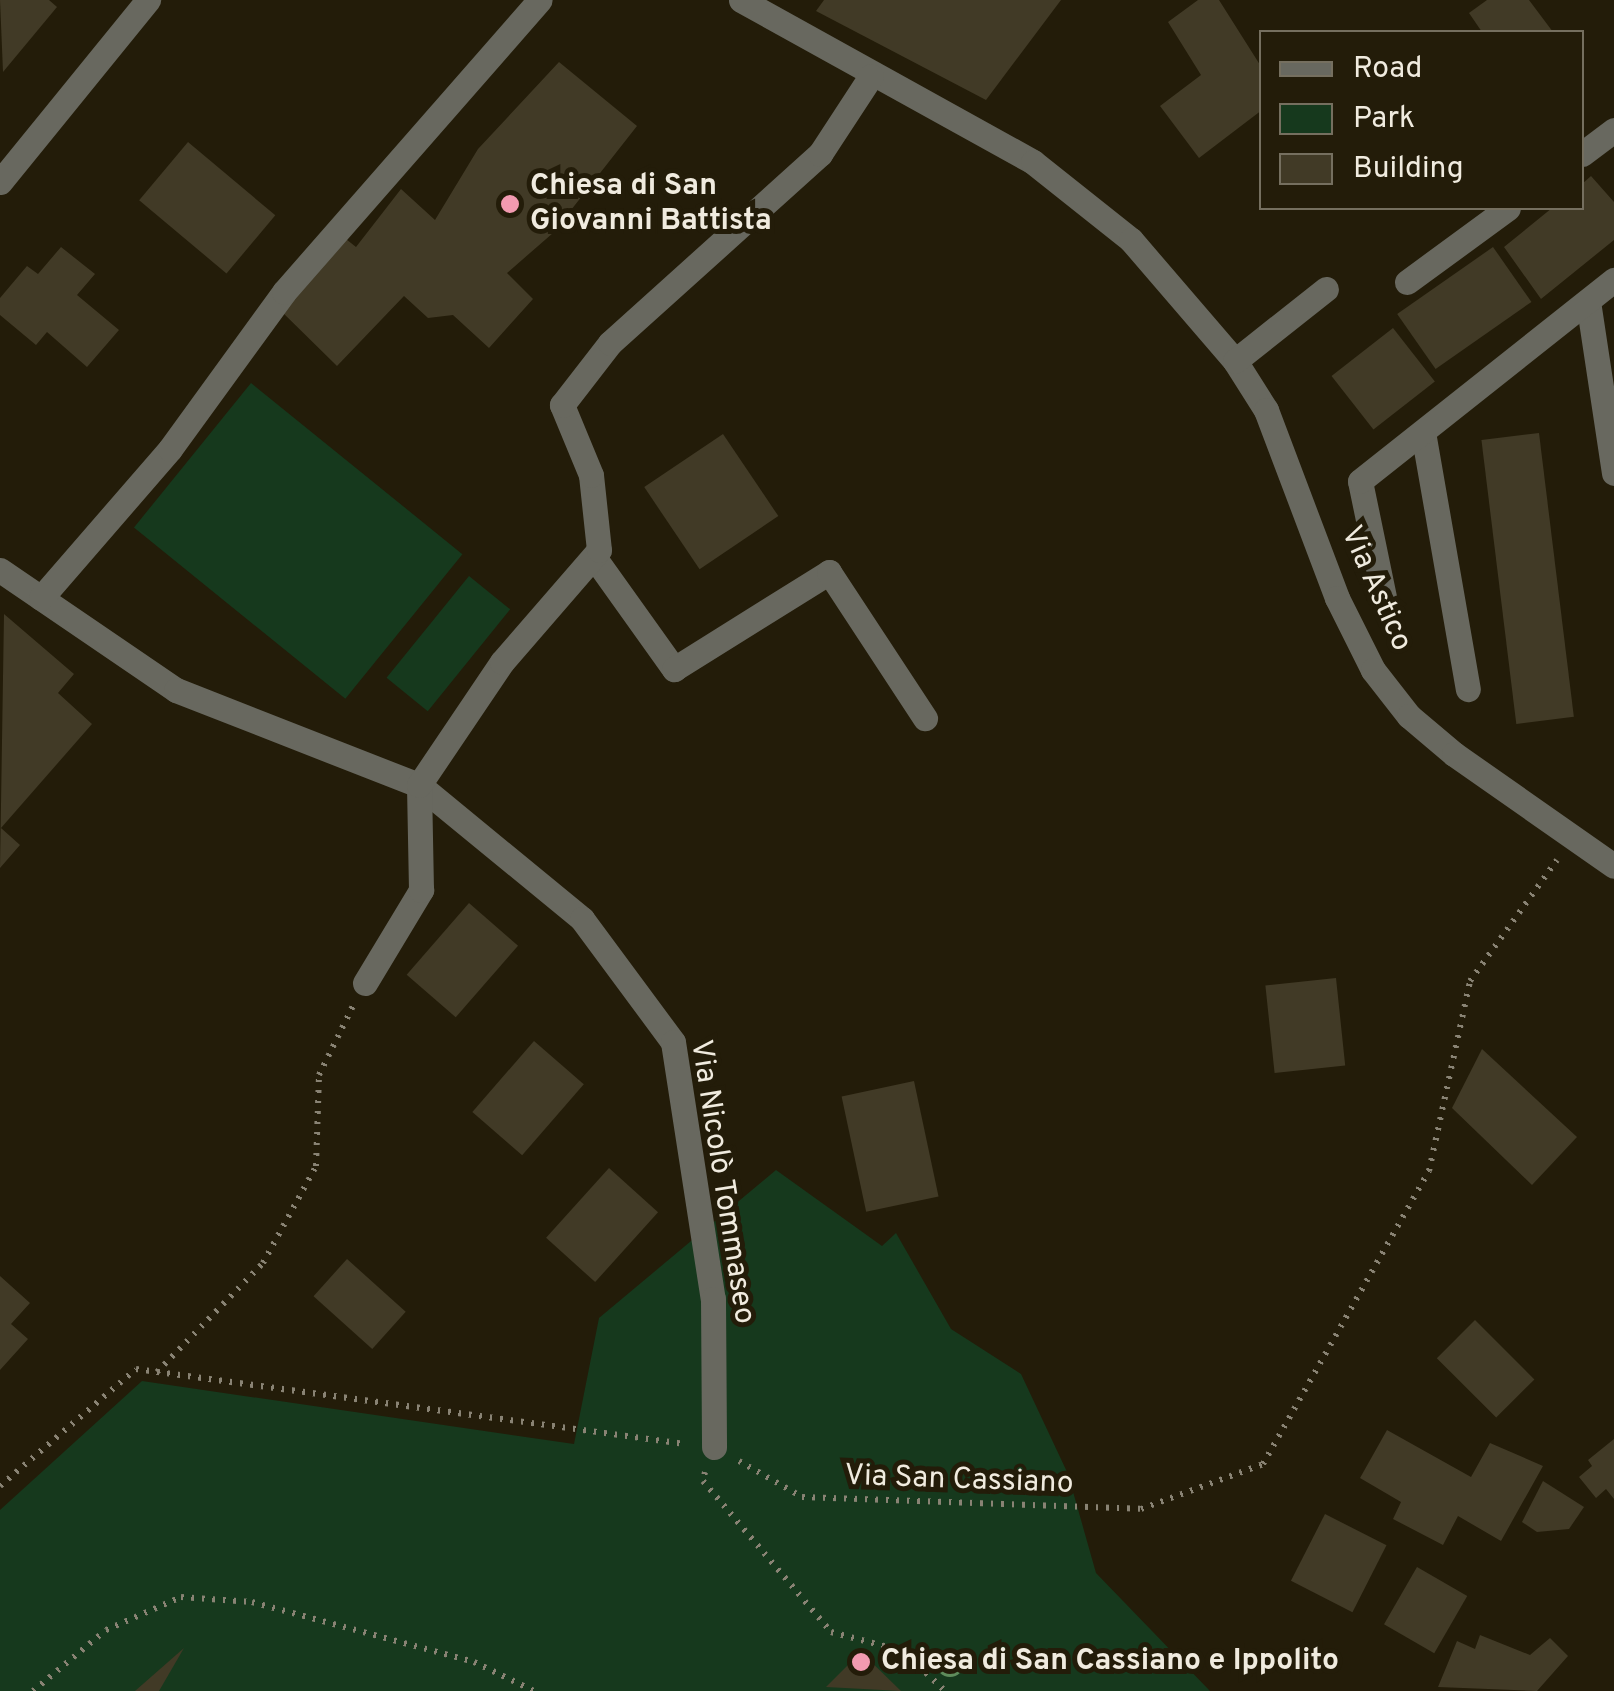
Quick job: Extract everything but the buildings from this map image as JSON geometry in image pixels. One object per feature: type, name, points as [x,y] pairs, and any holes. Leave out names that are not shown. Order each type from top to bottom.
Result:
[{"type":"street","points":[[0,182],[148,0]]},
{"type":"street","points":[[41,598],[170,450],[284,292],[540,0]]},
{"type":"street","name":"Via Astico","points":[[741,0],[871,76],[1033,162],[1095,206],[1235,361],[1266,410],[1337,598],[1372,670],[1409,716],[1454,754],[1614,866]]},
{"type":"street","points":[[365,982],[421,890],[420,785],[502,662],[599,550],[591,474],[562,405],[610,343],[820,154],[871,76]]},
{"type":"street","points":[[1584,152],[1614,130]]},
{"type":"street","points":[[1407,282],[1505,210]]},
{"type":"street","points":[[1384,597],[1360,481],[1614,280]]},
{"type":"street","points":[[1235,361],[1326,288]]},
{"type":"street","points":[[1588,301],[1614,473]]},
{"type":"street","points":[[1423,432],[1468,689]]},
{"type":"street","points":[[594,556],[674,669],[829,572],[925,718]]},
{"type":"street","name":"Via Nicolò Tommaseo","points":[[0,570],[176,690],[420,785],[582,919],[673,1042],[713,1299],[714,1447]]},
{"type":"path","name":"Via San Cassiano","points":[[0,1486],[136,1369],[714,1447],[802,1497],[970,1506],[1142,1509],[1263,1464],[1429,1172],[1470,981],[1572,838]]},
{"type":"path","points":[[156,1372],[262,1263],[316,1166],[318,1075],[365,982]]},
{"type":"path","points":[[714,1447],[703,1481],[832,1632],[903,1651],[945,1691]]},
{"type":"path","points":[[33,1691],[106,1630],[181,1597],[252,1602],[474,1662],[534,1691]]},
{"type":"green space","points":[[251,383],[462,554],[345,699],[134,528]]},
{"type":"green space","points":[[469,576],[510,609],[428,711],[387,678]]},
{"type":"green space","points":[[776,1170],[882,1246],[896,1233],[951,1329],[1021,1374],[1068,1474],[1096,1573],[1210,1691],[0,1691],[0,1510],[142,1381],[574,1444],[599,1318]]},
{"type":"place","name":"Chiesa di San Giovanni Battista","points":[[510,204]]},
{"type":"place","name":"Chiesa di San Cassiano e Ippolito","points":[[861,1662]]}]
